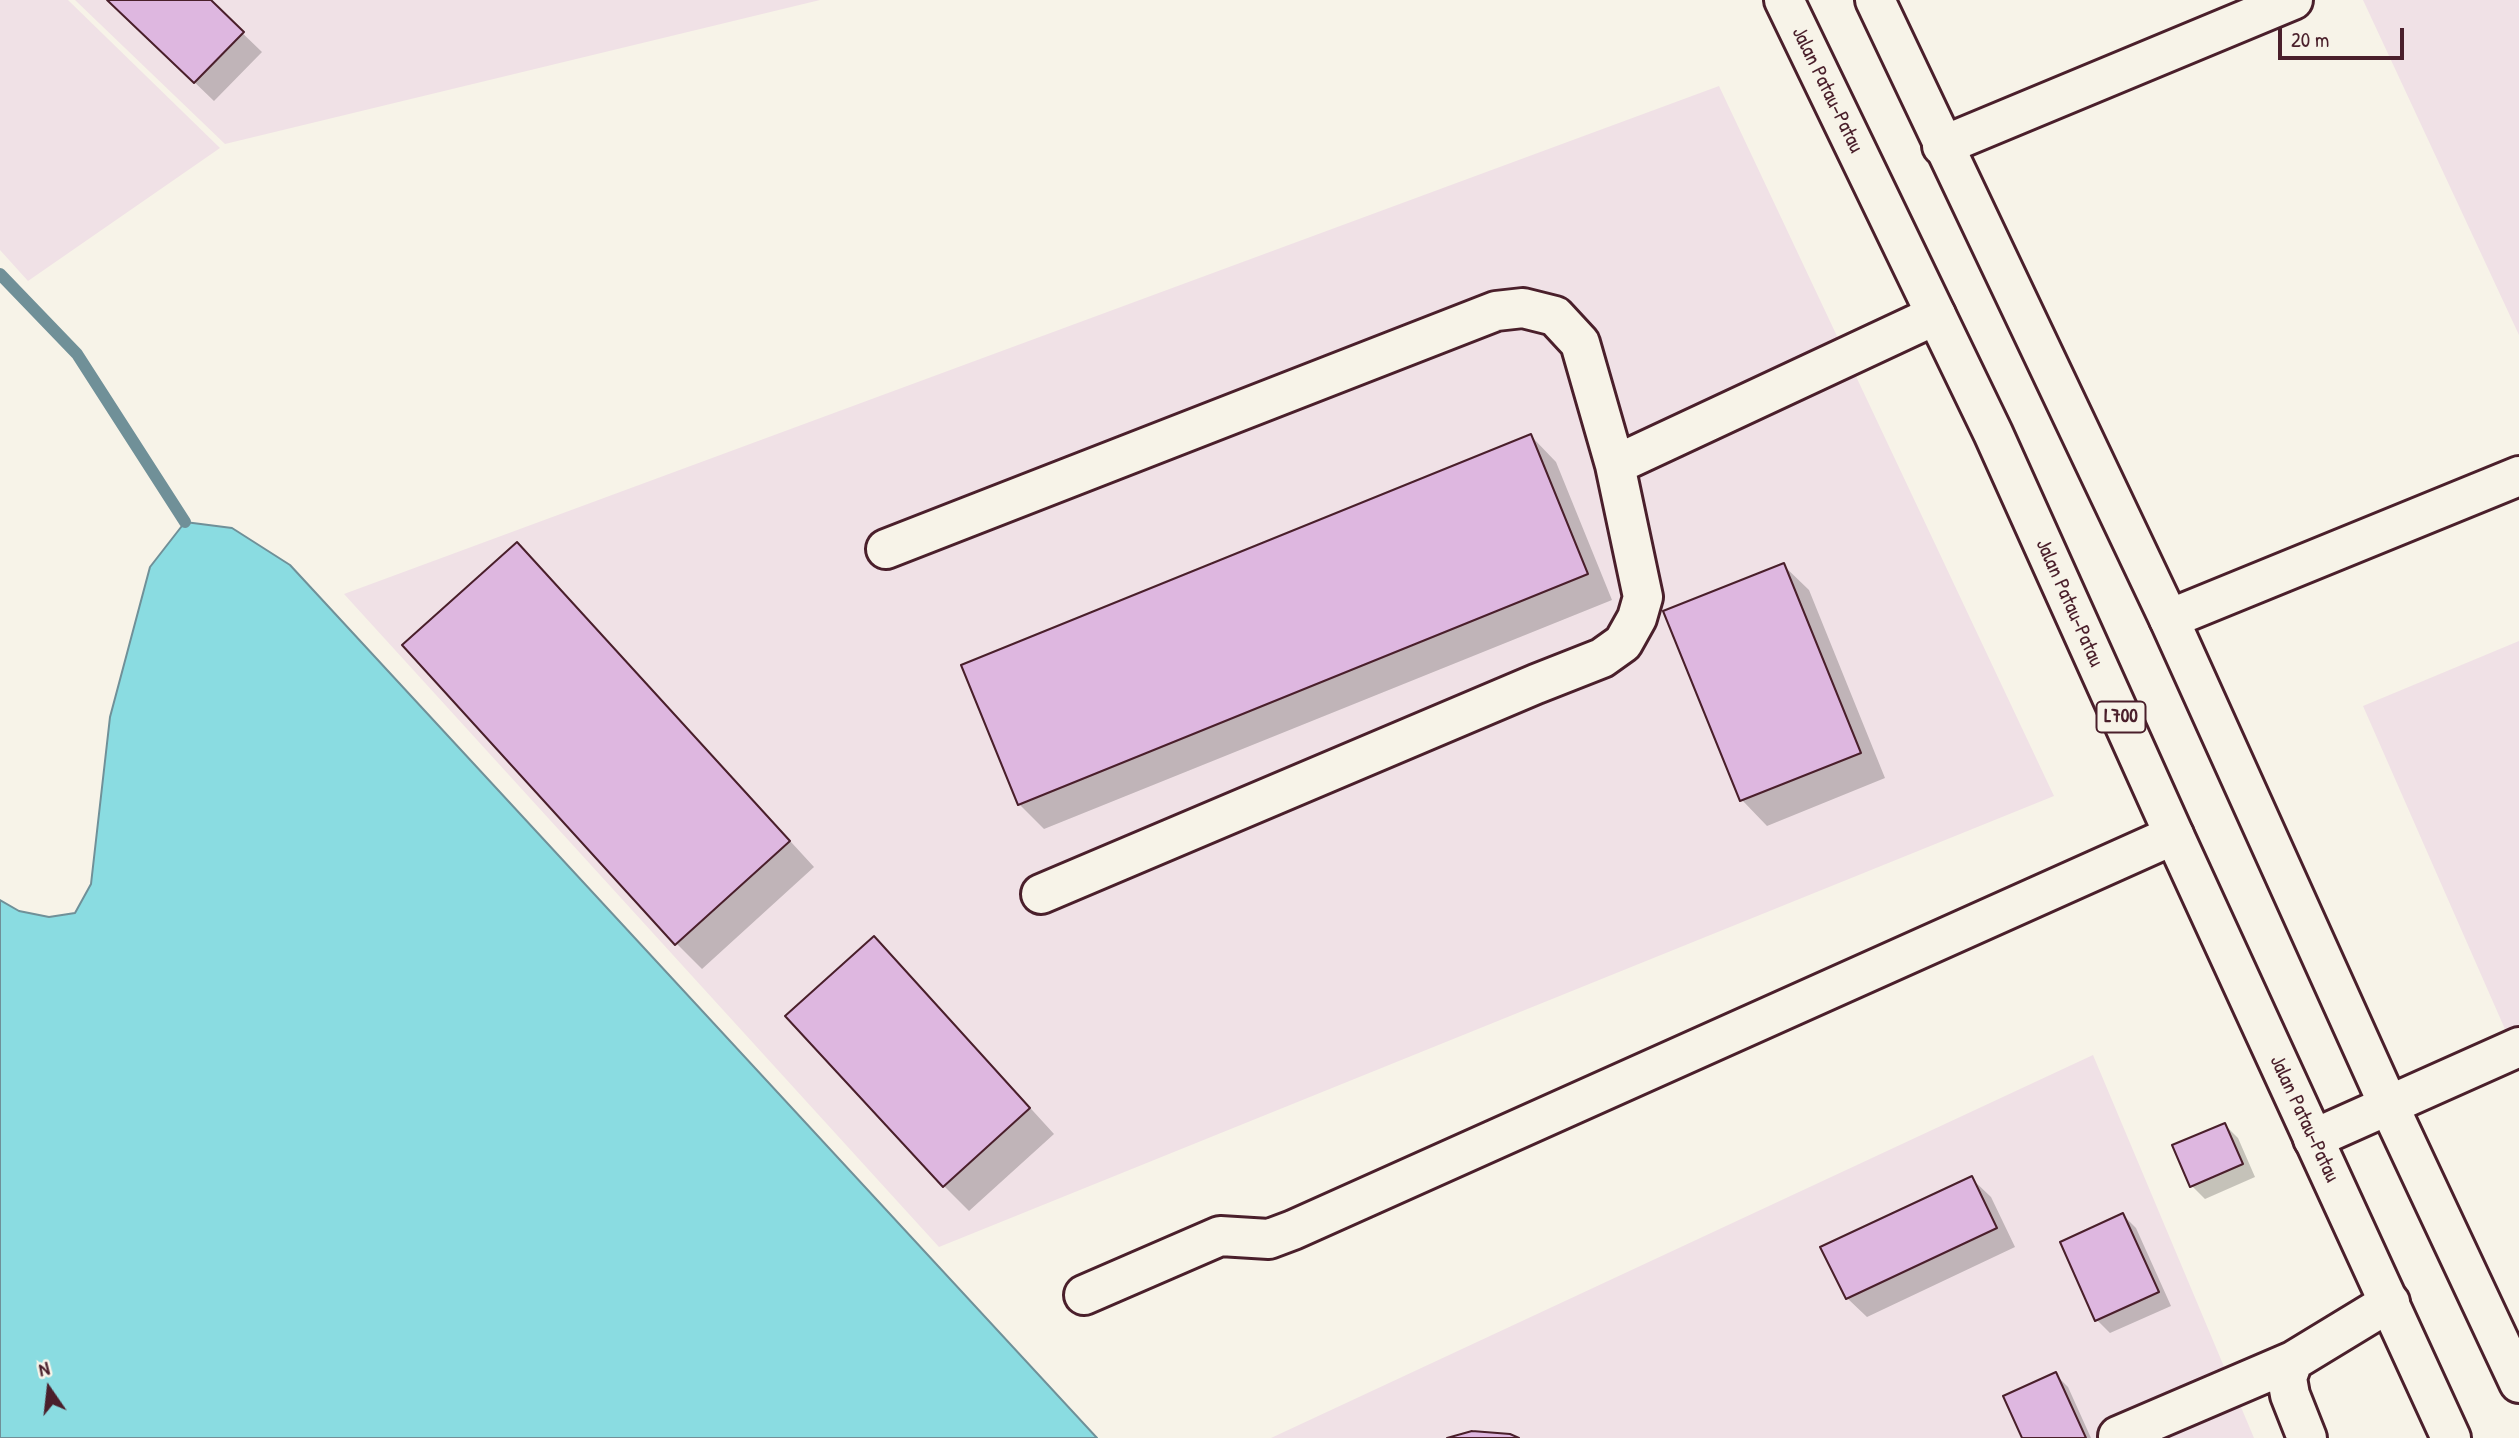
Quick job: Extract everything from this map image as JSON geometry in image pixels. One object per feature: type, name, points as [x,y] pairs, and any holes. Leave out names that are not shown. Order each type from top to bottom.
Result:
[{"type":"main road","name":"Jalan Patau-Patau","points":[[1784,0],[1999,446],[2451,1438]]},
{"type":"main road","points":[[1875,0],[1942,146],[2169,619],[2389,1106],[2519,1382]]},
{"type":"main road","points":[[1942,146],[2293,0]]},
{"type":"main road","points":[[887,549],[1472,318],[1496,311],[1523,308],[1555,316],[1580,343],[1615,465],[1643,597],[1637,618],[1623,643],[1602,658],[1041,894]]},
{"type":"main road","points":[[1615,465],[1936,315]]},
{"type":"main road","points":[[2169,619],[2519,477]]},
{"type":"main road","points":[[1084,1295],[1220,1236],[1269,1239],[1293,1230],[2174,835]]},
{"type":"main road","points":[[2313,1139],[2519,1047]]},
{"type":"main road","points":[[2118,1436],[2293,1361],[2390,1302]]},
{"type":"main road","points":[[2293,1361],[2287,1378],[2290,1395],[2307,1438]]},
{"type":"shaded area","points":[[0,0],[68,0],[220,148],[28,281],[0,250]]},
{"type":"shaded area","points":[[75,0],[820,0],[225,144]]},
{"type":"shaded area","points":[[2363,0],[2519,0],[2519,335]]},
{"type":"shaded area","points":[[1719,86],[2054,796],[939,1247],[344,594]]},
{"type":"shaded area","points":[[2519,641],[2519,1061],[2363,706]]},
{"type":"shaded area","points":[[2093,1055],[2254,1438],[1271,1438]]},
{"type":"water","points":[[185,522],[232,528],[290,565],[1097,1438],[0,1438],[0,900],[19,911],[49,917],[75,913],[91,884],[110,717],[150,567]]},
{"type":"building","points":[[107,0],[211,0],[244,32],[194,83]]},
{"type":"building","points":[[1531,434],[1588,574],[1018,805],[961,665]]},
{"type":"building","points":[[517,542],[790,841],[675,945],[402,645]]},
{"type":"building","points":[[1784,563],[1861,753],[1740,801],[1663,611]]},
{"type":"building","points":[[874,936],[1030,1108],[943,1187],[785,1016]]},
{"type":"building","points":[[2225,1123],[2243,1164],[2190,1187],[2172,1145]]},
{"type":"building","points":[[1972,1176],[1997,1228],[1846,1299],[1820,1247]]},
{"type":"building","points":[[2123,1213],[2159,1292],[2095,1321],[2060,1242]]},
{"type":"building","points":[[2056,1372],[2086,1438],[2022,1438],[2003,1396]]},
{"type":"building","points":[[1472,1431],[1510,1434],[1519,1438],[1447,1438]]},
{"type":"waterway","points":[[0,274],[77,354],[185,522]]}]
